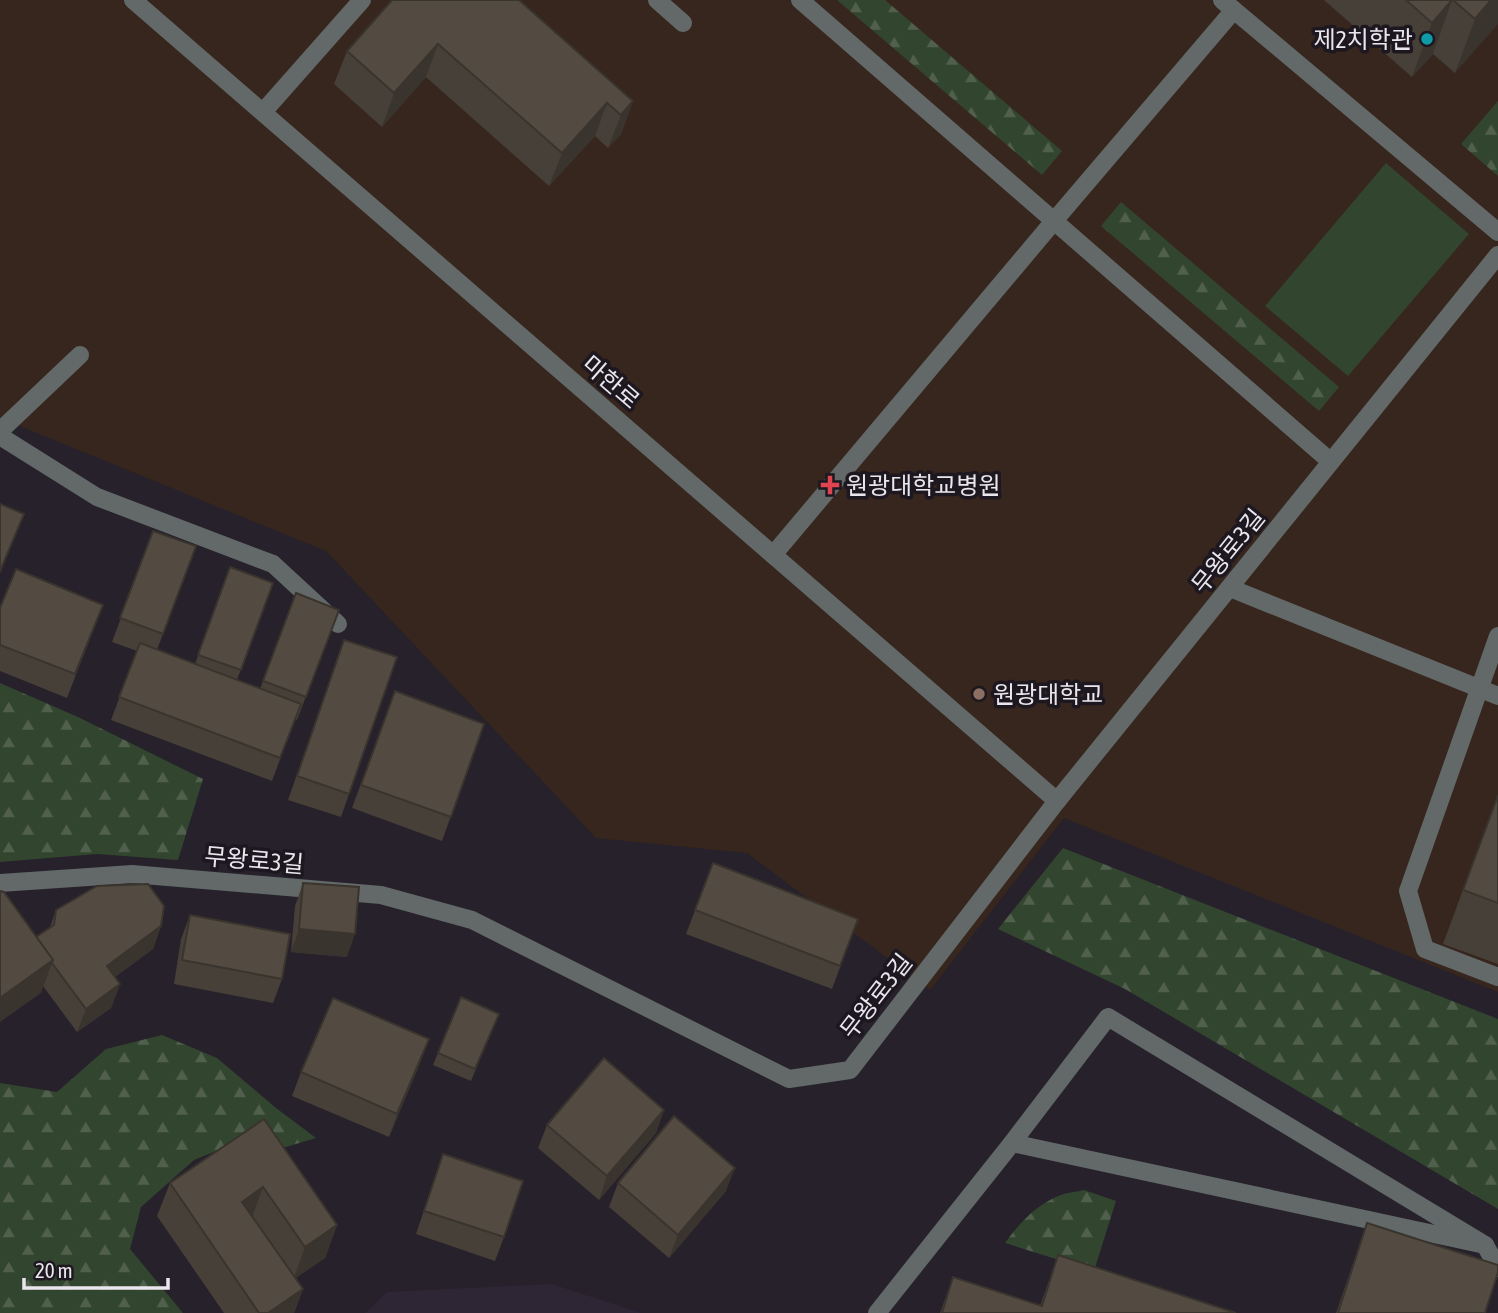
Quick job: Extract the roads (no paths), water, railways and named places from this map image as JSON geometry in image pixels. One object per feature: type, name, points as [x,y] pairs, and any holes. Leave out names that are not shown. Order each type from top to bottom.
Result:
[{"type":"street","name":"마한로","points":[[133,0],[1057,801]]},
{"type":"street","points":[[263,112],[362,0]]},
{"type":"street","points":[[657,0],[683,23]]},
{"type":"street","points":[[800,0],[1331,461]]},
{"type":"street","points":[[773,555],[1054,221],[1228,5],[1498,232]]},
{"type":"street","name":"무왕로3길","points":[[0,883],[132,874],[382,895],[472,920],[789,1079],[849,1070],[1057,801],[1498,255]]},
{"type":"street","points":[[0,431],[80,355]]},
{"type":"street","points":[[0,436],[97,496],[273,564],[338,624]]},
{"type":"street","points":[[1230,588],[1498,696]]},
{"type":"street","points":[[1498,636],[1408,891],[1425,949],[1498,977]]},
{"type":"street","points":[[877,1312],[1108,1017],[1485,1245],[1498,1268]]},
{"type":"street","points":[[1012,1143],[1485,1245]]},
{"type":"place","name":"제2치학관","points":[[1427,39]]},
{"type":"place","name":"원광대학교병원","points":[[830,485]]},
{"type":"place","name":"원광대학교","points":[[979,694]]}]
